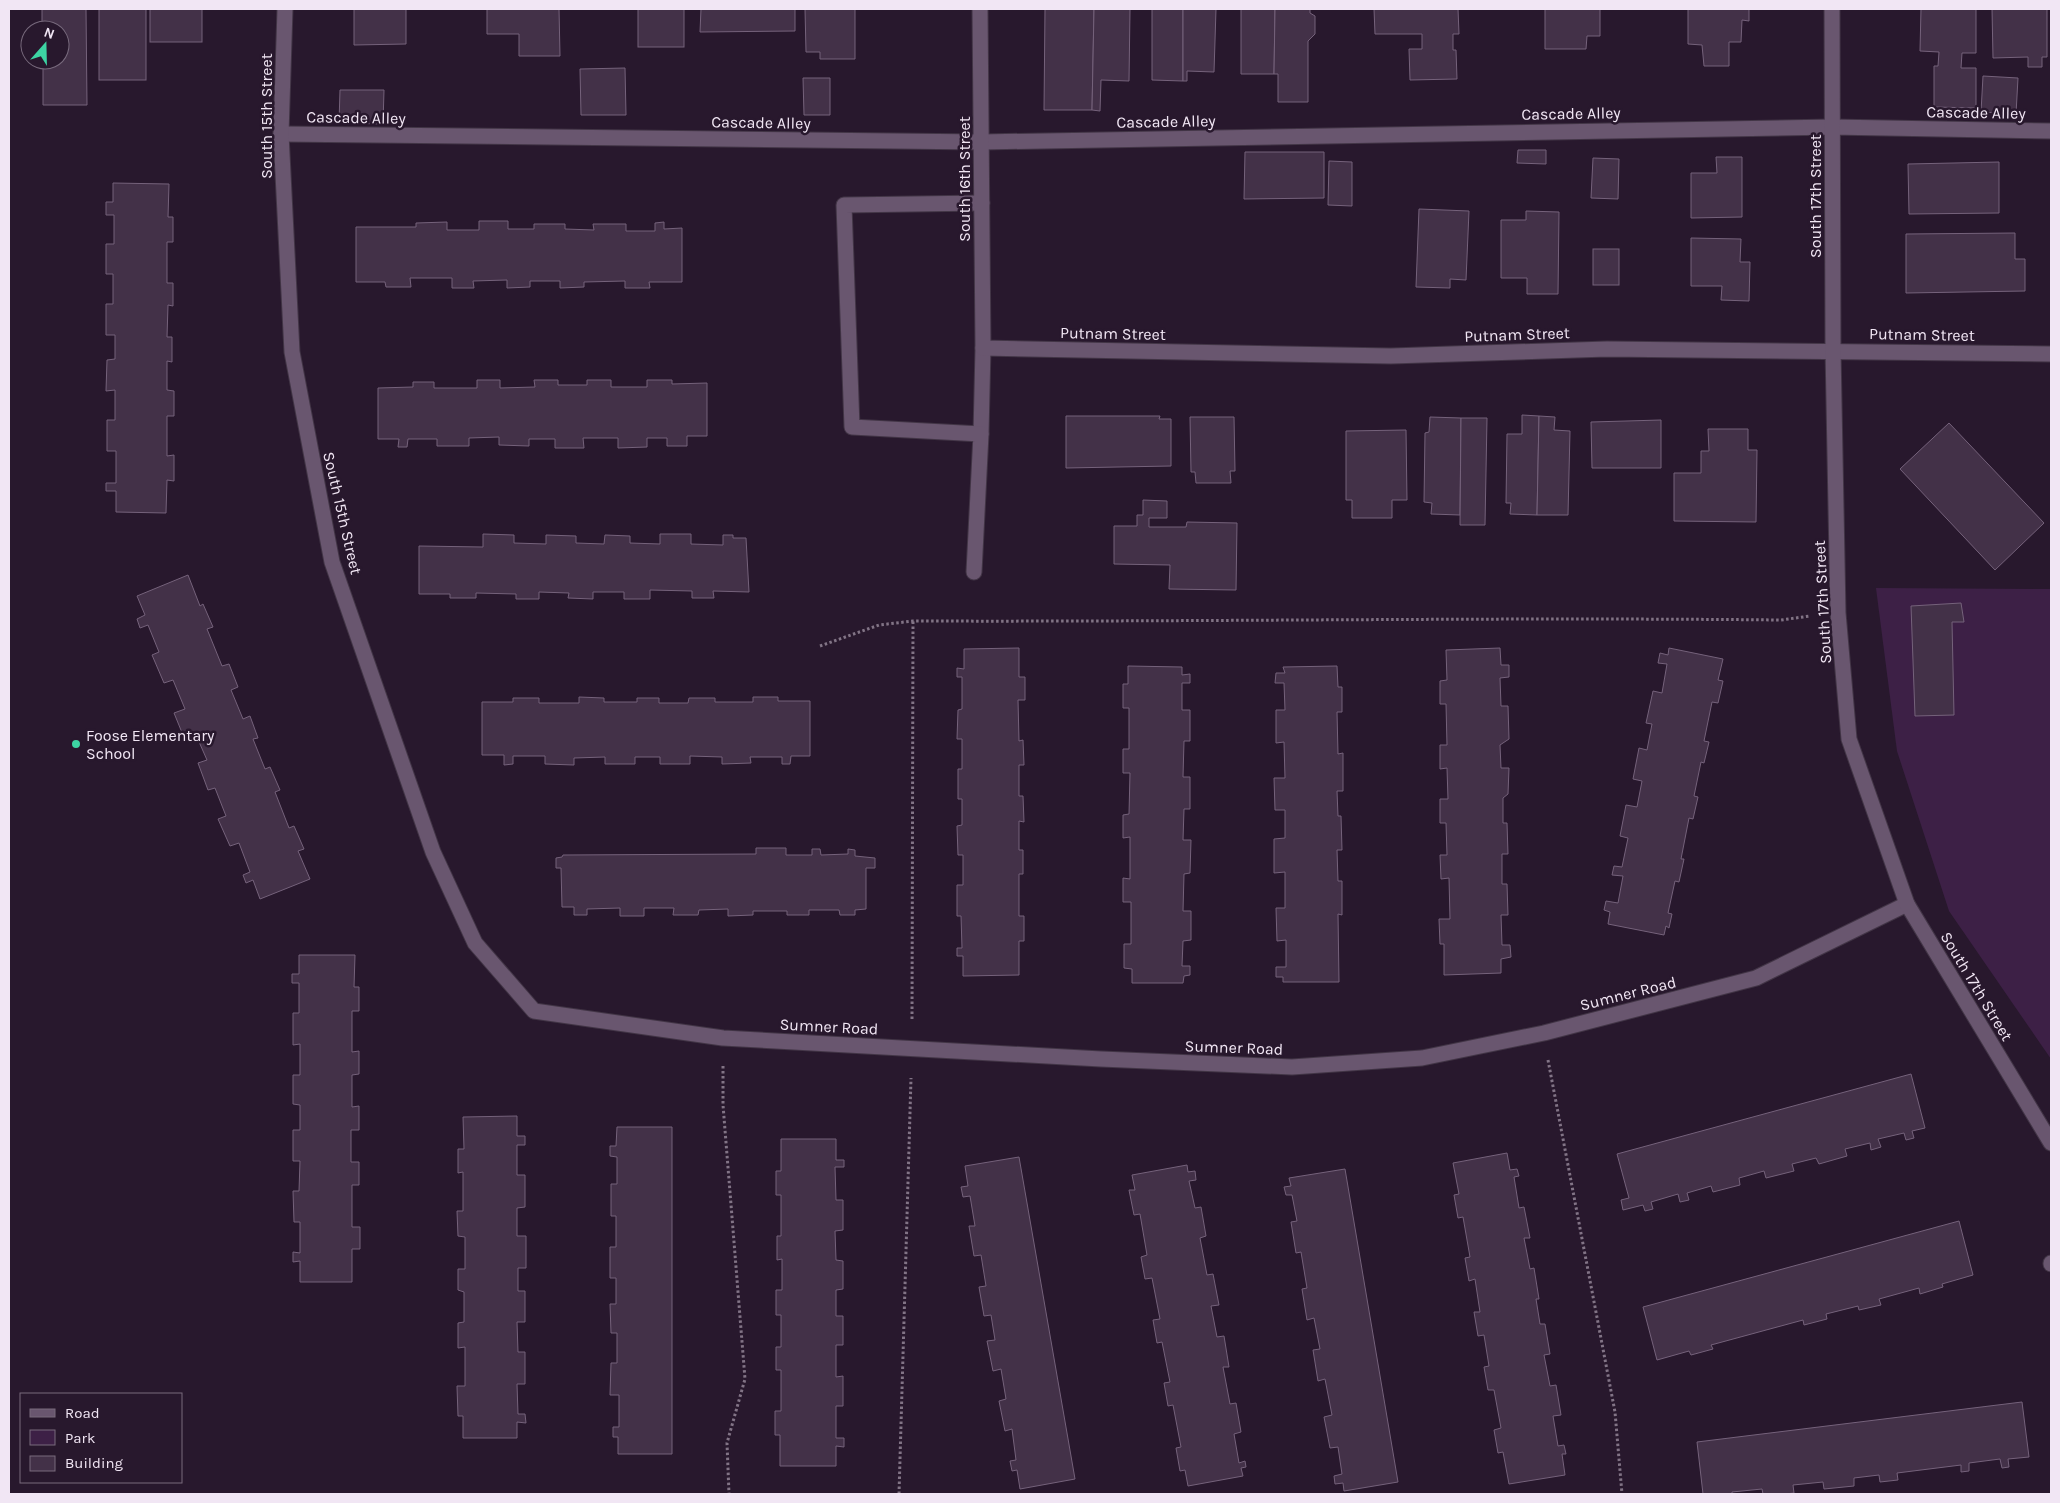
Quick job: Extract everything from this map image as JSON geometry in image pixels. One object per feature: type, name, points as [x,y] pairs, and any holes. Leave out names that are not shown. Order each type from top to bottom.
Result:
[{"type":"street","name":"South 15th Street","points":[[285,9],[281,134],[292,352],[332,562],[433,852],[475,943],[534,1011]]},
{"type":"street","name":"South 16th Street","points":[[974,572],[983,348],[980,9]]},
{"type":"street","name":"South 17th Street","points":[[1832,9],[1833,350],[1838,613],[1850,739],[1907,904],[2051,1143]]},
{"type":"street","name":"Cascade Alley","points":[[281,134],[982,142],[1832,127],[2051,131]]},
{"type":"street","points":[[981,434],[852,427],[844,205],[982,203]]},
{"type":"street","name":"Putnam Street","points":[[983,348],[1391,356],[1607,349],[1833,350],[2051,354]]},
{"type":"street","name":"Sumner Road","points":[[534,1011],[723,1038],[1292,1067],[1422,1058],[1544,1033],[1756,978],[1907,904]]},
{"type":"path","points":[[820,646],[880,625],[913,621],[1382,621],[1534,618],[1782,620],[1838,613]]},
{"type":"path","points":[[1544,1033],[1579,1230],[1615,1412],[1622,1494]]},
{"type":"path","points":[[723,1038],[723,1105],[745,1379],[727,1443],[729,1494]]},
{"type":"green space","points":[[1876,588],[2051,589],[2051,1059],[1949,911],[1897,751]]},
{"type":"building","points":[[42,9],[86,9],[87,105],[43,105],[43,70],[70,70],[70,20],[42,20]]},
{"type":"building","points":[[99,9],[146,9],[146,80],[99,80]]},
{"type":"building","points":[[150,9],[202,9],[202,42],[150,42]]},
{"type":"building","points":[[354,9],[406,9],[406,44],[354,45]]},
{"type":"building","points":[[487,9],[559,9],[560,56],[519,56],[519,34],[487,34]]},
{"type":"building","points":[[638,9],[684,9],[684,47],[638,47]]},
{"type":"building","points":[[701,9],[795,9],[795,31],[700,32]]},
{"type":"building","points":[[805,9],[855,9],[855,59],[820,59],[820,52],[806,52]]},
{"type":"building","points":[[1045,9],[1094,9],[1092,110],[1044,110]]},
{"type":"building","points":[[1094,9],[1130,9],[1129,81],[1101,80],[1100,111],[1092,110]]},
{"type":"building","points":[[1152,9],[1183,9],[1183,81],[1152,80]]},
{"type":"building","points":[[1183,9],[1216,9],[1214,72],[1187,71],[1187,81],[1183,81]]},
{"type":"building","points":[[1241,9],[1275,9],[1274,74],[1241,74]]},
{"type":"building","points":[[1275,9],[1310,9],[1310,13],[1315,16],[1315,34],[1308,41],[1308,102],[1278,102],[1278,74],[1274,74]]},
{"type":"building","points":[[1374,9],[1458,9],[1459,34],[1453,34],[1453,50],[1456,50],[1457,79],[1410,80],[1409,49],[1422,49],[1422,34],[1375,34]]},
{"type":"building","points":[[1545,9],[1600,9],[1600,36],[1587,36],[1586,49],[1545,49]]},
{"type":"building","points":[[1688,9],[1749,9],[1749,21],[1742,20],[1741,42],[1729,42],[1729,66],[1704,66],[1702,45],[1688,44]]},
{"type":"building","points":[[1921,9],[1976,9],[1976,53],[1962,53],[1961,68],[1976,68],[1976,108],[1934,107],[1934,66],[1938,66],[1939,52],[1920,51]]},
{"type":"building","points":[[1992,9],[2047,9],[2047,57],[2042,57],[2042,67],[2028,67],[2028,57],[1993,58]]},
{"type":"building","points":[[625,68],[626,115],[581,115],[580,69]]},
{"type":"building","points":[[1983,76],[2018,78],[2016,114],[1981,112]]},
{"type":"building","points":[[803,78],[830,78],[830,115],[804,115]]},
{"type":"building","points":[[340,90],[384,90],[383,124],[339,123]]},
{"type":"building","points":[[1518,150],[1546,150],[1546,164],[1517,163]]},
{"type":"building","points":[[1245,152],[1324,152],[1324,198],[1244,199]]},
{"type":"building","points":[[1716,157],[1742,157],[1742,217],[1691,218],[1691,173],[1717,173]]},
{"type":"building","points":[[1593,158],[1619,159],[1618,199],[1591,198]]},
{"type":"building","points":[[1329,161],[1352,162],[1352,206],[1328,205]]},
{"type":"building","points":[[1999,162],[1999,213],[1909,214],[1908,164]]},
{"type":"building","points":[[113,183],[169,184],[168,217],[173,217],[173,242],[167,242],[167,283],[173,283],[173,306],[168,305],[167,337],[172,337],[172,362],[167,361],[167,390],[174,391],[174,416],[167,416],[167,456],[174,455],[174,481],[167,480],[166,513],[116,512],[116,491],[106,491],[106,483],[116,483],[116,451],[107,451],[107,420],[115,420],[115,390],[106,391],[107,360],[115,359],[115,335],[106,335],[106,304],[113,304],[113,274],[106,274],[106,244],[114,244],[114,215],[106,215],[106,202],[113,202]]},
{"type":"building","points":[[1419,209],[1469,211],[1466,280],[1450,279],[1450,288],[1416,287]]},
{"type":"building","points":[[1526,211],[1559,212],[1558,294],[1527,294],[1527,278],[1501,278],[1501,220],[1526,220]]},
{"type":"building","points":[[479,221],[508,221],[508,229],[534,229],[534,224],[565,224],[565,229],[594,230],[593,224],[626,224],[626,231],[655,231],[655,223],[664,222],[664,229],[682,228],[682,282],[649,282],[650,288],[625,288],[625,281],[584,282],[584,287],[560,288],[560,281],[530,281],[530,287],[507,288],[507,280],[473,281],[474,288],[452,288],[452,278],[410,278],[411,287],[386,287],[385,282],[356,282],[356,227],[416,227],[416,223],[447,222],[447,230],[479,230]]},
{"type":"building","points":[[2015,233],[2015,259],[2025,259],[2025,291],[1906,293],[1906,234]]},
{"type":"building","points":[[1691,238],[1741,239],[1740,262],[1750,262],[1749,301],[1721,300],[1722,286],[1691,286]]},
{"type":"building","points":[[1593,249],[1619,249],[1619,285],[1593,285]]},
{"type":"building","points":[[477,380],[500,380],[500,388],[535,387],[534,380],[558,380],[558,385],[587,385],[587,380],[611,380],[611,387],[647,387],[647,380],[672,380],[672,384],[707,383],[707,436],[687,436],[687,446],[667,446],[667,438],[647,438],[647,447],[618,448],[618,438],[583,438],[584,448],[555,448],[555,439],[529,439],[529,446],[499,445],[499,437],[469,438],[469,446],[437,446],[437,439],[408,439],[407,447],[398,447],[399,439],[378,439],[378,388],[413,387],[413,382],[434,382],[434,388],[477,388]]},
{"type":"building","points":[[1522,415],[1539,416],[1537,515],[1510,514],[1511,503],[1506,503],[1507,434],[1522,434]]},
{"type":"building","points":[[1066,416],[1160,416],[1159,419],[1171,419],[1171,466],[1066,468]]},
{"type":"building","points":[[1539,416],[1555,417],[1554,430],[1570,431],[1568,515],[1537,515]]},
{"type":"building","points":[[1190,417],[1234,417],[1235,471],[1230,471],[1231,483],[1196,483],[1195,472],[1191,472]]},
{"type":"building","points":[[1430,417],[1461,418],[1460,515],[1431,514],[1432,503],[1424,502],[1425,433],[1429,432]]},
{"type":"building","points":[[1461,418],[1487,418],[1485,525],[1460,525]]},
{"type":"building","points":[[1661,420],[1661,468],[1592,468],[1591,422]]},
{"type":"building","points":[[1949,423],[2044,523],[1995,570],[1900,469]]},
{"type":"building","points":[[1708,429],[1748,429],[1748,450],[1757,450],[1756,522],[1674,521],[1674,473],[1701,473],[1701,451],[1709,451]]},
{"type":"building","points":[[1406,430],[1407,500],[1392,500],[1392,518],[1352,518],[1352,500],[1346,500],[1346,431]]},
{"type":"building","points":[[1143,500],[1167,501],[1167,518],[1149,518],[1149,527],[1186,527],[1187,522],[1237,523],[1236,590],[1169,589],[1170,565],[1114,564],[1114,526],[1137,526],[1137,515],[1143,515]]},
{"type":"building","points":[[483,534],[514,535],[514,543],[546,544],[546,535],[576,536],[576,543],[604,544],[605,535],[630,536],[630,543],[660,544],[660,534],[691,534],[691,544],[723,545],[723,535],[733,535],[733,538],[746,538],[749,592],[713,591],[714,598],[692,598],[692,591],[650,590],[650,599],[624,599],[624,592],[593,592],[593,599],[568,598],[569,593],[539,592],[539,599],[516,599],[516,594],[476,593],[476,598],[450,598],[450,594],[419,594],[419,546],[483,547]]},
{"type":"building","points":[[188,575],[200,606],[203,604],[213,627],[207,629],[222,666],[229,664],[238,687],[231,690],[243,719],[250,716],[258,738],[253,739],[265,769],[270,767],[280,790],[275,792],[289,828],[294,826],[304,849],[298,851],[310,879],[260,899],[253,880],[246,883],[243,875],[250,872],[239,843],[230,846],[218,819],[226,816],[215,788],[208,790],[198,763],[207,760],[196,735],[185,740],[174,713],[185,709],[173,680],[164,683],[152,655],[159,652],[148,625],[140,628],[137,619],[145,615],[137,596]]},
{"type":"building","points":[[1961,603],[1964,622],[1952,622],[1954,715],[1915,716],[1911,606]]},
{"type":"building","points":[[1019,648],[1019,677],[1025,677],[1025,700],[1018,700],[1019,741],[1023,740],[1024,765],[1019,765],[1019,796],[1023,796],[1024,822],[1019,821],[1019,850],[1023,850],[1023,874],[1019,874],[1019,916],[1024,916],[1024,941],[1019,941],[1019,975],[963,976],[963,956],[957,956],[957,948],[962,948],[961,916],[957,916],[957,885],[963,885],[963,855],[958,855],[957,826],[962,825],[962,799],[958,799],[958,769],[962,769],[962,739],[957,739],[958,710],[962,709],[962,677],[957,677],[957,668],[964,669],[964,649]]},
{"type":"building","points":[[1500,648],[1501,665],[1509,665],[1509,677],[1500,678],[1501,706],[1508,706],[1509,739],[1500,745],[1501,768],[1509,768],[1508,794],[1503,798],[1503,823],[1507,823],[1508,854],[1502,854],[1502,884],[1507,884],[1508,915],[1501,915],[1502,945],[1510,945],[1511,957],[1501,959],[1501,973],[1444,975],[1444,944],[1440,944],[1439,919],[1450,919],[1449,878],[1441,879],[1440,855],[1447,855],[1446,823],[1440,823],[1440,799],[1448,799],[1447,768],[1440,769],[1440,745],[1447,745],[1446,704],[1440,704],[1440,681],[1447,680],[1446,650]]},
{"type":"building","points":[[1669,648],[1723,659],[1718,680],[1723,681],[1718,703],[1712,702],[1704,741],[1709,742],[1704,763],[1701,762],[1694,796],[1698,797],[1693,819],[1689,818],[1681,859],[1684,859],[1679,882],[1675,881],[1668,913],[1672,914],[1669,928],[1666,926],[1664,935],[1608,924],[1610,912],[1604,910],[1606,901],[1618,903],[1623,876],[1612,875],[1614,866],[1622,867],[1628,838],[1620,836],[1626,805],[1637,807],[1642,781],[1633,779],[1639,748],[1647,750],[1652,724],[1646,723],[1653,691],[1662,693],[1667,664],[1658,663],[1660,653],[1668,655]]},
{"type":"building","points":[[1128,666],[1182,667],[1182,675],[1190,674],[1190,683],[1182,683],[1182,710],[1190,710],[1190,741],[1184,741],[1183,777],[1190,777],[1190,809],[1184,809],[1183,840],[1191,840],[1190,873],[1184,874],[1183,911],[1191,911],[1191,940],[1183,941],[1182,966],[1190,966],[1190,975],[1184,976],[1183,983],[1132,983],[1132,969],[1124,968],[1124,944],[1131,944],[1131,902],[1123,902],[1123,878],[1130,879],[1130,837],[1123,838],[1123,815],[1129,814],[1130,773],[1123,773],[1123,749],[1129,749],[1129,708],[1123,708],[1123,684],[1128,684]]},
{"type":"building","points":[[1337,666],[1338,687],[1342,687],[1342,712],[1337,712],[1338,754],[1343,753],[1343,791],[1337,791],[1338,816],[1341,816],[1342,850],[1337,850],[1338,881],[1342,881],[1342,915],[1338,914],[1339,982],[1283,982],[1283,977],[1276,977],[1276,967],[1286,967],[1286,940],[1277,941],[1276,908],[1285,908],[1285,872],[1274,873],[1274,839],[1285,838],[1285,810],[1275,810],[1274,778],[1285,778],[1284,742],[1276,743],[1276,710],[1285,710],[1284,683],[1275,683],[1276,673],[1285,673],[1283,667]]},
{"type":"building","points":[[579,697],[604,698],[604,702],[637,702],[637,698],[659,698],[659,703],[688,703],[689,698],[715,698],[715,702],[753,702],[753,697],[778,697],[778,701],[810,701],[810,756],[791,756],[790,764],[782,764],[782,757],[750,757],[751,763],[722,764],[722,757],[690,756],[690,764],[660,764],[660,757],[635,757],[635,764],[605,764],[605,757],[574,758],[574,765],[545,764],[545,756],[513,756],[513,764],[504,765],[504,755],[482,755],[482,702],[513,702],[513,698],[539,698],[539,703],[579,703]]},
{"type":"building","points":[[756,848],[786,848],[786,855],[812,855],[812,849],[820,849],[821,855],[848,854],[848,849],[855,850],[855,856],[875,858],[875,868],[866,868],[866,909],[855,910],[855,915],[840,915],[839,910],[809,910],[809,915],[787,915],[787,911],[753,911],[753,915],[728,916],[728,909],[699,910],[698,915],[673,915],[674,908],[644,908],[644,916],[620,916],[620,908],[587,909],[587,915],[574,915],[574,907],[562,907],[561,868],[556,868],[556,858],[563,855],[756,854]]},
{"type":"building","points":[[299,955],[355,955],[354,987],[359,987],[359,1011],[352,1011],[352,1052],[359,1051],[359,1074],[352,1075],[352,1107],[359,1106],[359,1130],[351,1130],[351,1162],[359,1162],[359,1185],[352,1185],[352,1227],[360,1227],[360,1249],[352,1249],[352,1282],[300,1282],[300,1261],[293,1262],[293,1252],[300,1253],[300,1222],[294,1222],[293,1191],[299,1191],[300,1161],[293,1161],[293,1130],[300,1130],[300,1105],[293,1104],[293,1075],[300,1075],[300,1044],[293,1045],[293,1013],[299,1013],[299,983],[292,983],[292,974],[299,974]]},
{"type":"building","points":[[1911,1074],[1925,1128],[1912,1131],[1914,1138],[1906,1140],[1904,1133],[1878,1139],[1881,1147],[1871,1150],[1870,1143],[1845,1149],[1847,1156],[1819,1164],[1816,1158],[1792,1164],[1794,1171],[1766,1178],[1764,1171],[1739,1178],[1740,1185],[1713,1192],[1711,1186],[1687,1193],[1689,1200],[1680,1202],[1678,1194],[1651,1202],[1653,1209],[1645,1211],[1643,1205],[1623,1210],[1621,1200],[1629,1198],[1617,1154]]},
{"type":"building","points":[[517,1116],[517,1136],[525,1136],[525,1145],[517,1145],[517,1175],[525,1175],[525,1207],[517,1208],[517,1236],[526,1236],[526,1268],[518,1268],[518,1291],[525,1291],[525,1322],[517,1322],[518,1352],[525,1352],[525,1384],[517,1384],[518,1414],[525,1414],[526,1423],[517,1422],[517,1438],[463,1438],[463,1416],[458,1416],[457,1386],[465,1386],[465,1347],[458,1348],[458,1323],[464,1322],[464,1292],[458,1290],[458,1269],[465,1269],[465,1237],[458,1236],[457,1211],[463,1211],[463,1172],[458,1173],[458,1149],[464,1149],[463,1117]]},
{"type":"building","points":[[617,1127],[672,1127],[672,1454],[618,1454],[618,1437],[613,1437],[613,1427],[619,1427],[619,1395],[610,1395],[611,1363],[617,1363],[617,1333],[611,1333],[610,1304],[616,1304],[616,1278],[610,1278],[610,1247],[616,1247],[616,1216],[611,1216],[611,1184],[617,1184],[617,1157],[610,1156],[610,1146],[616,1146]]},
{"type":"building","points":[[781,1139],[836,1139],[836,1160],[844,1160],[844,1167],[835,1167],[836,1200],[843,1200],[843,1230],[835,1231],[836,1260],[843,1261],[843,1289],[836,1290],[836,1316],[843,1316],[843,1345],[836,1345],[836,1377],[843,1376],[843,1406],[836,1406],[836,1438],[844,1438],[844,1447],[836,1446],[836,1466],[780,1466],[780,1435],[775,1435],[775,1411],[781,1411],[781,1370],[776,1370],[776,1347],[781,1347],[781,1315],[776,1315],[776,1290],[782,1290],[782,1259],[777,1260],[777,1236],[781,1236],[781,1195],[776,1195],[776,1171],[781,1171]]},
{"type":"building","points":[[1507,1153],[1510,1170],[1517,1169],[1519,1176],[1514,1177],[1519,1208],[1524,1207],[1530,1238],[1524,1238],[1530,1269],[1534,1268],[1539,1299],[1536,1299],[1540,1324],[1545,1324],[1550,1354],[1544,1355],[1550,1386],[1556,1385],[1561,1415],[1553,1416],[1558,1446],[1564,1445],[1566,1454],[1562,1454],[1565,1475],[1509,1484],[1503,1452],[1498,1453],[1494,1430],[1501,1428],[1494,1390],[1488,1390],[1484,1367],[1489,1366],[1484,1335],[1478,1336],[1474,1312],[1480,1312],[1475,1279],[1469,1281],[1465,1258],[1470,1257],[1463,1217],[1458,1218],[1454,1195],[1459,1194],[1453,1163]]},
{"type":"building","points":[[1019,1157],[1075,1479],[1020,1489],[1017,1470],[1012,1471],[1010,1461],[1016,1460],[1012,1429],[1005,1431],[999,1401],[1006,1399],[1001,1369],[993,1371],[987,1341],[995,1340],[991,1315],[984,1316],[979,1287],[986,1286],[981,1255],[974,1256],[969,1226],[975,1226],[970,1196],[963,1197],[961,1187],[968,1186],[965,1166]]},
{"type":"building","points":[[1187,1165],[1188,1172],[1195,1171],[1196,1180],[1189,1181],[1195,1208],[1201,1207],[1206,1236],[1200,1238],[1207,1275],[1213,1274],[1219,1305],[1211,1306],[1217,1337],[1224,1336],[1229,1367],[1223,1367],[1230,1404],[1236,1403],[1241,1432],[1234,1434],[1239,1463],[1245,1461],[1246,1467],[1241,1468],[1243,1476],[1188,1486],[1185,1470],[1180,1471],[1176,1448],[1181,1447],[1173,1405],[1168,1406],[1164,1383],[1170,1382],[1162,1342],[1157,1343],[1153,1320],[1160,1319],[1152,1278],[1145,1279],[1141,1257],[1147,1255],[1140,1214],[1134,1215],[1129,1190],[1135,1190],[1132,1175]]},
{"type":"building","points":[[1345,1169],[1398,1482],[1344,1491],[1343,1483],[1335,1484],[1334,1476],[1342,1474],[1338,1447],[1330,1448],[1324,1417],[1332,1415],[1325,1379],[1318,1381],[1313,1350],[1320,1349],[1314,1318],[1307,1320],[1302,1289],[1307,1288],[1301,1252],[1296,1253],[1291,1222],[1297,1221],[1292,1195],[1286,1195],[1284,1187],[1291,1186],[1289,1178]]},
{"type":"building","points":[[1959,1221],[1973,1275],[1942,1284],[1943,1287],[1920,1294],[1919,1288],[1879,1299],[1881,1305],[1859,1310],[1858,1306],[1826,1314],[1827,1319],[1804,1325],[1803,1320],[1711,1345],[1713,1349],[1691,1355],[1689,1351],[1657,1360],[1643,1307]]},
{"type":"building","points":[[2022,1402],[2029,1457],[2008,1459],[2009,1467],[2002,1468],[2000,1459],[1969,1463],[1969,1471],[1961,1472],[1961,1465],[1897,1473],[1898,1480],[1880,1482],[1879,1475],[1854,1478],[1854,1486],[1824,1489],[1823,1482],[1793,1485],[1794,1493],[1785,1494],[1763,1494],[1762,1489],[1732,1492],[1732,1494],[1703,1494],[1697,1442]]},
{"type":"place","name":"Foose Elementary School","points":[[76,744]]}]
